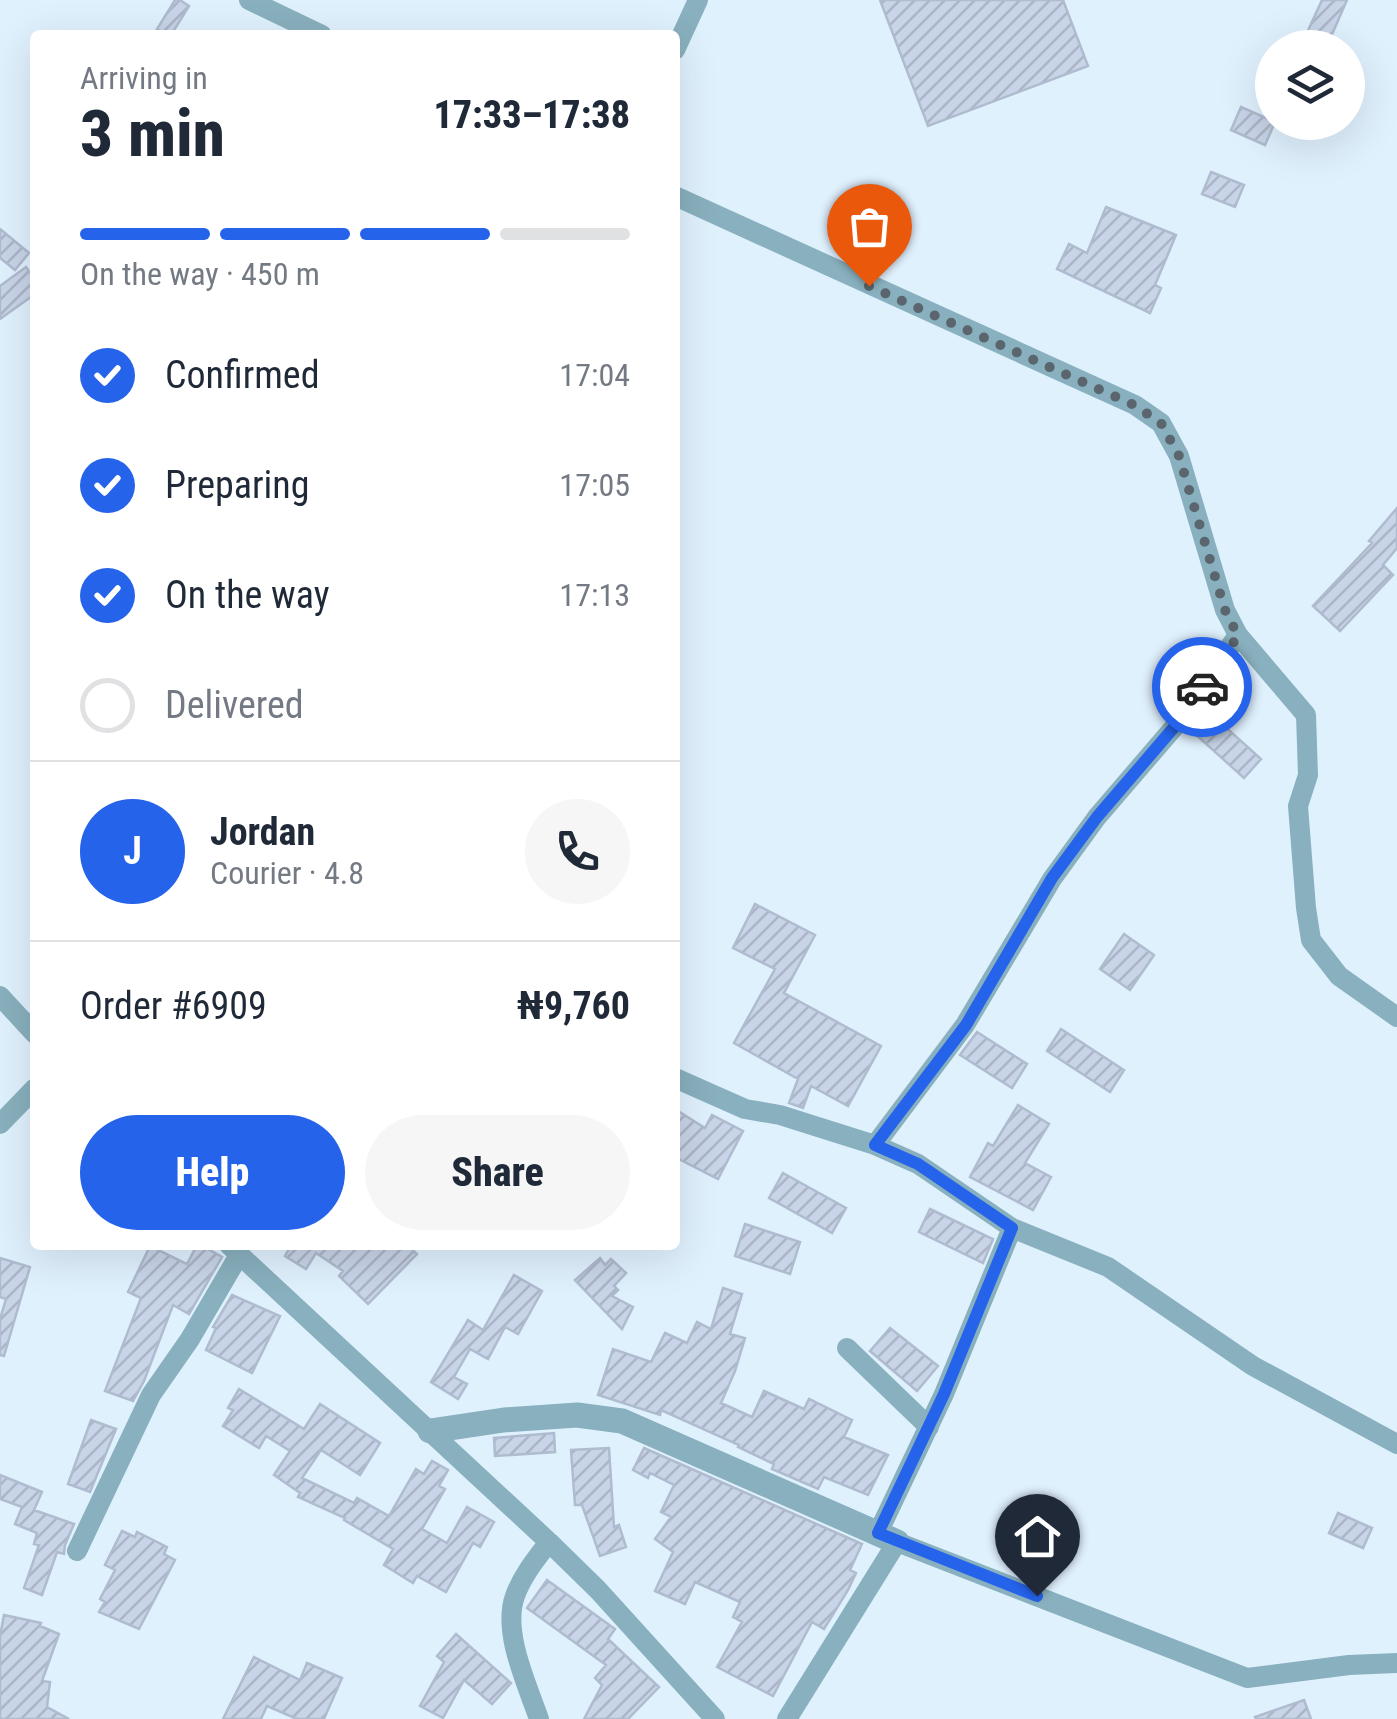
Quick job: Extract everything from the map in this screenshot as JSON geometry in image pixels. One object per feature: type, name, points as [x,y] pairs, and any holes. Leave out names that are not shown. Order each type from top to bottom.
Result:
[{"type":"street","points":[[249,0],[312,30]]},
{"type":"street","points":[[680,39],[698,0]]},
{"type":"street","points":[[680,198],[1134,405],[1161,423],[1179,456],[1225,610],[1238,636],[1306,715],[1308,775],[1298,806],[1311,940],[1339,976],[1397,1018]]},
{"type":"street","points":[[875,1145],[966,1025],[1052,878],[1097,817],[1176,725],[1238,636]]},
{"type":"street","points":[[0,996],[30,1029]]},
{"type":"street","points":[[680,1080],[745,1108],[875,1145],[918,1164],[1012,1228],[1108,1267],[1252,1366],[1397,1444]]},
{"type":"street","points":[[0,1124],[30,1093]]},
{"type":"street","points":[[787,1719],[888,1537],[928,1427],[1012,1228]]},
{"type":"street","points":[[77,1551],[151,1395],[190,1339],[234,1250],[549,1542],[715,1719]]},
{"type":"street","points":[[848,1348],[928,1427]]},
{"type":"street","points":[[430,1431],[576,1415],[622,1421],[888,1537],[1247,1678],[1397,1663]]},
{"type":"street","points":[[538,1719],[510,1630],[513,1600],[524,1576],[549,1542]]},
{"type":"building","points":[[175,0],[189,6],[174,30],[157,29]]},
{"type":"building","points":[[880,0],[1063,0],[1088,66],[928,126]]},
{"type":"building","points":[[1322,0],[1347,0],[1334,30],[1308,30]]},
{"type":"building","points":[[1241,107],[1255,113],[1255,140],[1267,140],[1265,145],[1231,130]]},
{"type":"building","points":[[1211,172],[1244,185],[1235,207],[1202,194]]},
{"type":"building","points":[[1106,207],[1176,235],[1155,285],[1161,288],[1150,313],[1057,269],[1069,244],[1087,253]]},
{"type":"building","points":[[0,229],[29,253],[15,270],[0,258]]},
{"type":"building","points":[[26,267],[30,273],[30,298],[0,319],[0,286]]},
{"type":"building","points":[[1397,508],[1397,548],[1383,565],[1393,575],[1340,631],[1313,606],[1372,543],[1369,541]]},
{"type":"building","points":[[1211,714],[1261,759],[1244,778],[1194,733]]},
{"type":"building","points":[[755,904],[815,935],[784,993],[881,1046],[848,1106],[811,1086],[803,1108],[789,1103],[798,1079],[734,1043],[775,969],[733,948]]},
{"type":"building","points":[[1124,934],[1154,955],[1130,990],[1100,969]]},
{"type":"building","points":[[1061,1029],[1124,1070],[1110,1092],[1047,1051]]},
{"type":"building","points":[[977,1032],[1027,1064],[1012,1088],[960,1055]]},
{"type":"building","points":[[1018,1105],[1049,1124],[1025,1163],[1051,1177],[1033,1210],[970,1177],[988,1143],[993,1146]]},
{"type":"building","points":[[680,1112],[705,1128],[712,1115],[743,1131],[718,1179],[680,1160]]},
{"type":"building","points":[[783,1173],[846,1208],[832,1233],[769,1198]]},
{"type":"building","points":[[930,1209],[993,1239],[983,1263],[919,1232]]},
{"type":"building","points":[[745,1224],[800,1242],[790,1274],[735,1256]]},
{"type":"building","points":[[148,1250],[158,1250],[187,1264],[194,1250],[210,1250],[222,1257],[189,1314],[173,1305],[133,1401],[105,1391],[141,1298],[128,1292]]},
{"type":"building","points":[[288,1250],[413,1250],[417,1254],[368,1304],[339,1276],[343,1271],[316,1253],[306,1269],[285,1256]]},
{"type":"building","points":[[0,1258],[30,1267],[4,1356],[0,1355],[0,1319],[6,1299],[0,1297]]},
{"type":"building","points":[[600,1258],[605,1265],[611,1259],[626,1273],[614,1286],[618,1290],[612,1296],[633,1307],[622,1329],[575,1280]]},
{"type":"building","points":[[514,1275],[542,1291],[518,1334],[505,1327],[488,1359],[470,1349],[454,1377],[467,1384],[458,1399],[431,1382],[468,1320],[483,1330]]},
{"type":"building","points":[[723,1288],[742,1294],[730,1334],[745,1338],[721,1403],[752,1417],[764,1391],[804,1409],[809,1399],[852,1420],[844,1437],[888,1455],[868,1495],[824,1477],[818,1489],[772,1469],[774,1464],[739,1445],[661,1410],[660,1415],[598,1395],[613,1349],[651,1362],[665,1333],[687,1343],[697,1322],[711,1329]]},
{"type":"building","points":[[232,1295],[280,1316],[252,1373],[206,1350],[216,1328],[213,1327]]},
{"type":"building","points":[[890,1328],[938,1366],[917,1391],[870,1351]]},
{"type":"building","points":[[239,1389],[304,1429],[320,1404],[380,1443],[360,1475],[321,1450],[302,1478],[354,1503],[357,1498],[389,1516],[416,1469],[424,1474],[432,1461],[448,1470],[439,1486],[445,1489],[422,1529],[447,1543],[467,1507],[494,1522],[480,1547],[473,1543],[446,1592],[417,1576],[413,1583],[384,1565],[393,1549],[345,1518],[298,1497],[300,1493],[274,1475],[290,1451],[266,1436],[259,1448],[223,1426]]},
{"type":"building","points":[[91,1420],[116,1429],[90,1492],[68,1484]]},
{"type":"building","points":[[554,1433],[555,1452],[495,1456],[494,1438]]},
{"type":"building","points":[[609,1448],[614,1527],[619,1525],[626,1547],[600,1556],[582,1505],[575,1505],[571,1450]]},
{"type":"building","points":[[644,1448],[862,1544],[850,1570],[856,1573],[848,1590],[824,1629],[812,1622],[773,1696],[717,1667],[742,1622],[733,1617],[740,1602],[695,1582],[685,1604],[655,1591],[673,1552],[655,1539],[671,1517],[661,1512],[674,1485],[650,1473],[648,1478],[633,1470]]},
{"type":"building","points":[[0,1475],[42,1492],[34,1510],[74,1524],[64,1554],[57,1552],[42,1595],[24,1588],[39,1545],[34,1544],[37,1533],[15,1524],[22,1507],[0,1499]]},
{"type":"building","points":[[1338,1513],[1372,1528],[1363,1548],[1329,1533]]},
{"type":"building","points":[[122,1531],[135,1537],[137,1532],[167,1547],[164,1554],[175,1560],[139,1629],[99,1612],[105,1602],[100,1599],[115,1570],[105,1565]]},
{"type":"building","points":[[547,1580],[615,1629],[608,1639],[659,1687],[628,1719],[584,1719],[602,1685],[595,1678],[606,1665],[527,1608]]},
{"type":"building","points":[[4,1615],[41,1623],[40,1626],[59,1634],[42,1681],[50,1682],[47,1707],[69,1719],[0,1719],[0,1636]]},
{"type":"building","points":[[456,1634],[511,1683],[492,1704],[464,1680],[443,1718],[420,1706],[444,1662],[437,1656]]},
{"type":"building","points":[[254,1657],[300,1680],[307,1663],[342,1678],[324,1719],[297,1719],[267,1706],[261,1719],[223,1719]]},
{"type":"building","points":[[1304,1700],[1311,1719],[1255,1717]]},
{"type":"way so far","points":[[869,286],[1134,405],[1161,423],[1179,456],[1225,610],[1238,636],[1202,687]]},
{"type":"route","points":[[1037,1596],[878,1533],[944,1394],[1012,1228],[918,1164],[875,1145],[966,1025],[1052,878],[1097,817],[1176,725],[1202,687]]}]
